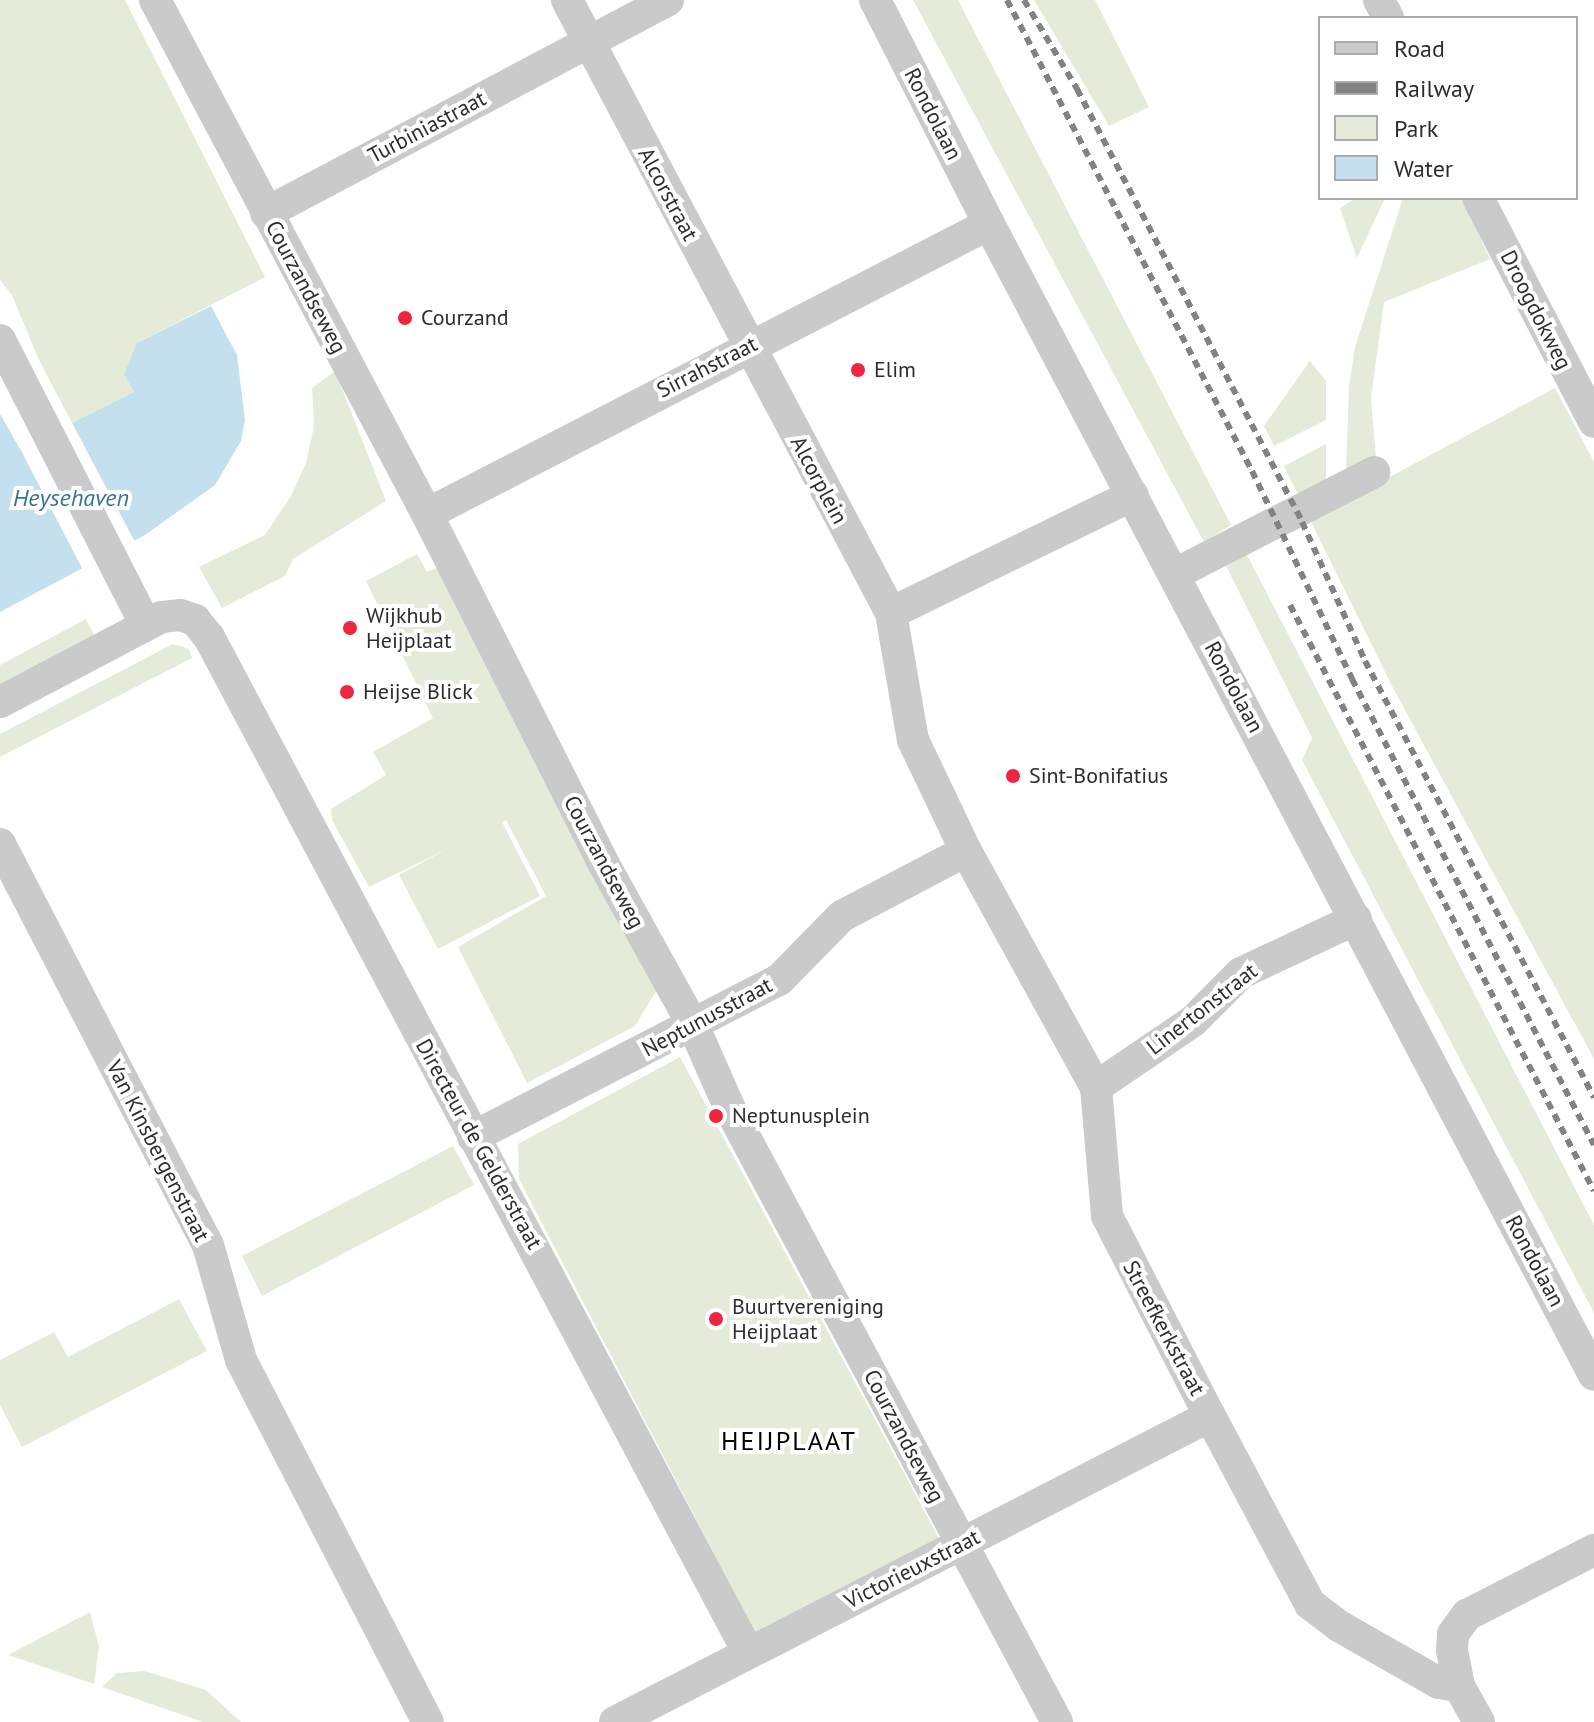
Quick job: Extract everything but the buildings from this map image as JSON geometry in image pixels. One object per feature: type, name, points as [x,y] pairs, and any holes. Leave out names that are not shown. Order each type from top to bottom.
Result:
[{"type":"street","name":"Courzandseweg","points":[[155,0],[427,514],[601,859],[693,1025],[730,1109],[1057,1722]]},
{"type":"street","name":"Alcorstraat","points":[[567,0],[747,346]]},
{"type":"street","name":"Turbiniastraat","points":[[266,213],[668,0]]},
{"type":"street","name":"Rondolaan","points":[[875,0],[989,224],[1594,1375]]},
{"type":"street","name":"Droogdokweg","points":[[1479,200],[1594,422]]},
{"type":"street","name":"Sirrahstraat","points":[[427,514],[747,346],[989,224]]},
{"type":"street","points":[[0,340],[145,623],[0,702]]},
{"type":"street","name":"Alcorplein","points":[[747,346],[891,613],[913,740],[966,851]]},
{"type":"street","points":[[1175,574],[1374,472]]},
{"type":"street","points":[[891,613],[1133,495]]},
{"type":"street","name":"Directeur de Gelderstraat","points":[[145,623],[180,615],[195,620],[209,637],[748,1652]]},
{"type":"street","name":"Van Kinsbergenstraat","points":[[0,844],[208,1245],[241,1360],[428,1722]]},
{"type":"street","name":"Neptunusstraat","points":[[473,1137],[779,980],[842,916],[966,851]]},
{"type":"street","name":"Streefkerkstraat","points":[[966,851],[1096,1087],[1107,1216],[1310,1604],[1339,1626],[1439,1683],[1459,1686]]},
{"type":"street","name":"Linertonstraat","points":[[1096,1087],[1193,1021],[1241,973],[1356,919]]},
{"type":"street","name":"Victorieuxstraat","points":[[615,1722],[1210,1416]]},
{"type":"street","points":[[1479,1722],[1459,1686],[1452,1650],[1453,1634],[1467,1615],[1594,1550]]},
{"type":"green space","points":[[0,0],[125,0],[265,277],[137,343],[134,392],[72,423],[38,358],[12,295],[0,280]]},
{"type":"green space","points":[[913,0],[958,0],[1231,525],[1204,542]]},
{"type":"green space","points":[[1034,0],[1095,0],[1149,107],[1109,126]]},
{"type":"green space","points":[[1353,200],[1384,200],[1357,258],[1340,208]]},
{"type":"green space","points":[[1402,200],[1463,200],[1490,259],[1384,302],[1371,398],[1376,457],[1346,470],[1349,387],[1355,347]]},
{"type":"green space","points":[[1310,361],[1326,381],[1326,420],[1274,446],[1264,426]]},
{"type":"green space","points":[[335,371],[386,501],[293,559],[285,576],[222,608],[199,567],[265,535],[291,496],[306,463],[314,426],[312,388]]},
{"type":"green space","points":[[1555,388],[1594,462],[1594,1059],[1393,688],[1310,520]]},
{"type":"green space","points":[[1326,444],[1326,486],[1300,499],[1284,466]]},
{"type":"green space","points":[[1246,553],[1594,1225],[1594,1313],[1302,760],[1312,738],[1226,566]]},
{"type":"green space","points":[[417,554],[427,572],[438,567],[658,988],[635,1026],[527,1083],[458,947],[546,896],[506,820],[502,822],[540,896],[438,949],[399,875],[447,849],[369,887],[332,820],[331,809],[386,775],[373,752],[433,718],[366,581]]},
{"type":"green space","points":[[86,619],[94,635],[0,685],[0,665]]},
{"type":"green space","points":[[173,644],[189,649],[192,658],[0,757],[0,734]]},
{"type":"green space","points":[[680,1057],[940,1540],[756,1634],[519,1179],[518,1144]]},
{"type":"green space","points":[[453,1146],[474,1185],[262,1296],[242,1256]]},
{"type":"green space","points":[[179,1299],[207,1351],[22,1447],[0,1405],[0,1360],[54,1332],[68,1357]]},
{"type":"green space","points":[[90,1612],[99,1646],[94,1684],[8,1655]]},
{"type":"green space","points":[[145,1671],[206,1690],[241,1722],[203,1722],[102,1687],[117,1673]]},
{"type":"water","name":"Heysehaven","points":[[211,306],[237,355],[245,420],[241,441],[215,485],[145,535],[0,612],[0,414],[20,449],[134,392],[124,374],[137,343]]},
{"type":"pier","points":[[0,410],[21,444],[70,419],[136,544],[84,572]]},
{"type":"railway","points":[[1007,0],[1252,471],[1352,679],[1594,1145]]},
{"type":"railway","points":[[1024,0],[1077,89],[1302,522],[1365,661],[1594,1098]]},
{"type":"railway","points":[[1290,605],[1594,1191]]},
{"type":"place","name":"Courzand","points":[[405,318]]},
{"type":"place","name":"Elim","points":[[858,370]]},
{"type":"place","name":"Wijkhub Heijplaat","points":[[350,628]]},
{"type":"place","name":"Heijse Blick","points":[[347,692]]},
{"type":"place","name":"Sint-Bonifatius","points":[[1013,776]]},
{"type":"place","name":"Neptunusplein","points":[[716,1116]]},
{"type":"place","name":"Buurtvereniging Heijplaat","points":[[716,1319]]},
{"type":"district","name":"HEIJPLAAT","points":[[789,1441]]}]
